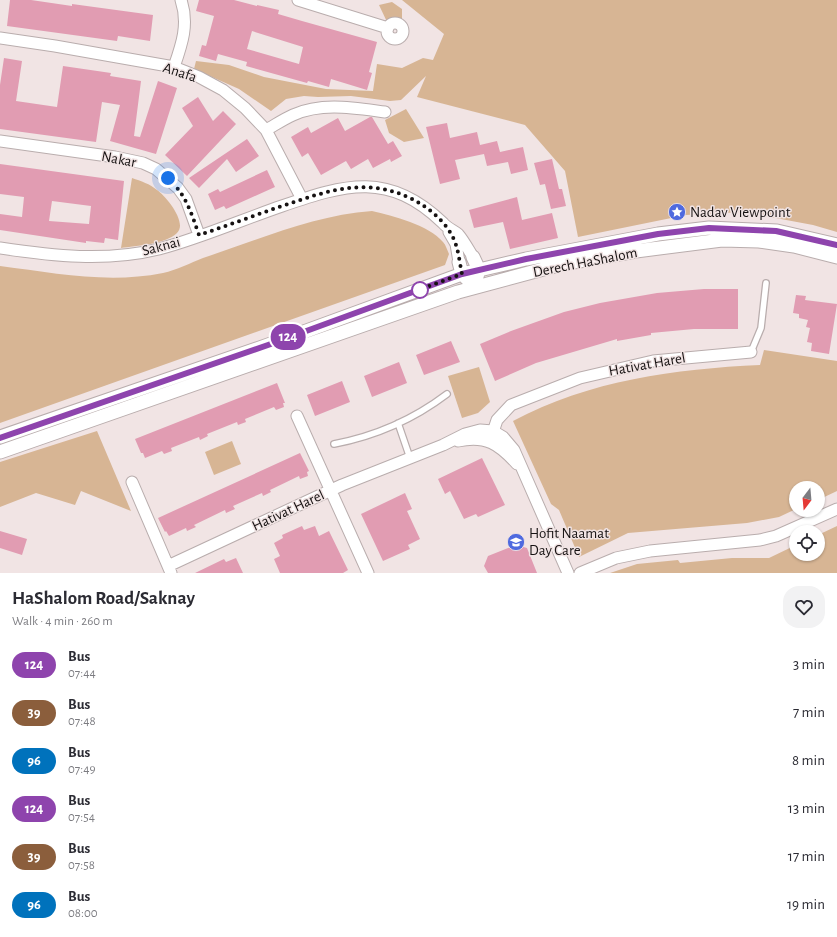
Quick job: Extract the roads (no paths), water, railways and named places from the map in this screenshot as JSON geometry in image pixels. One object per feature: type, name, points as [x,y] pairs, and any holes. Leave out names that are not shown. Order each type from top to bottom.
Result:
[{"type":"street","points":[[174,67],[184,41],[186,24],[181,0]]},
{"type":"street","points":[[298,0],[388,28]]},
{"type":"street","name":"Anafa","points":[[0,38],[174,67],[199,77],[223,90],[245,108],[266,130],[302,199]]},
{"type":"street","points":[[266,130],[293,115],[321,108],[345,107],[385,112]]},
{"type":"street","name":"Nakar","points":[[0,141],[115,157],[143,163],[156,169],[178,188],[186,199],[199,235]]},
{"type":"street","name":"Saknai","points":[[0,248],[65,256],[112,256],[158,249],[321,192],[347,187],[370,186],[392,190],[411,198],[428,209],[446,226],[457,233],[473,257]]},
{"type":"street","name":"Saknai","points":[[446,226],[456,244],[459,262]]},
{"type":"street","name":"Derech HaShalom","points":[[0,438],[268,345],[462,274],[479,270],[650,235],[709,228],[776,231],[837,245]]},
{"type":"street","name":"Derech HaShalom","points":[[0,452],[474,286],[562,264],[636,251],[722,240],[759,241],[794,246],[837,257]]},
{"type":"street","points":[[459,262],[462,274],[474,286],[479,270],[473,257]]},
{"type":"street","name":"Hativat Harel","points":[[491,436],[499,417],[511,405],[580,378],[653,361],[750,352]]},
{"type":"street","points":[[297,416],[332,490],[368,573]]},
{"type":"street","name":"Hativat Harel","points":[[170,570],[332,490],[473,431],[487,430],[491,436]]},
{"type":"street","points":[[491,436],[503,437],[511,445],[517,455],[521,468],[568,573]]},
{"type":"street","points":[[132,482],[170,570]]},
{"type":"street","points":[[580,573],[616,558],[650,551],[760,540],[776,536],[837,509]]},
{"type":"lane","name":"Hativat Harel","points":[[750,352],[761,328],[766,283]]},
{"type":"lane","points":[[334,444],[361,438],[398,424],[423,411],[447,394]]},
{"type":"lane","points":[[398,424],[410,458]]},
{"type":"place","name":"Nadav Viewpoint","points":[[677,212]]},
{"type":"place","name":"Hofit Naamat Day Care","points":[[516,542]]}]
